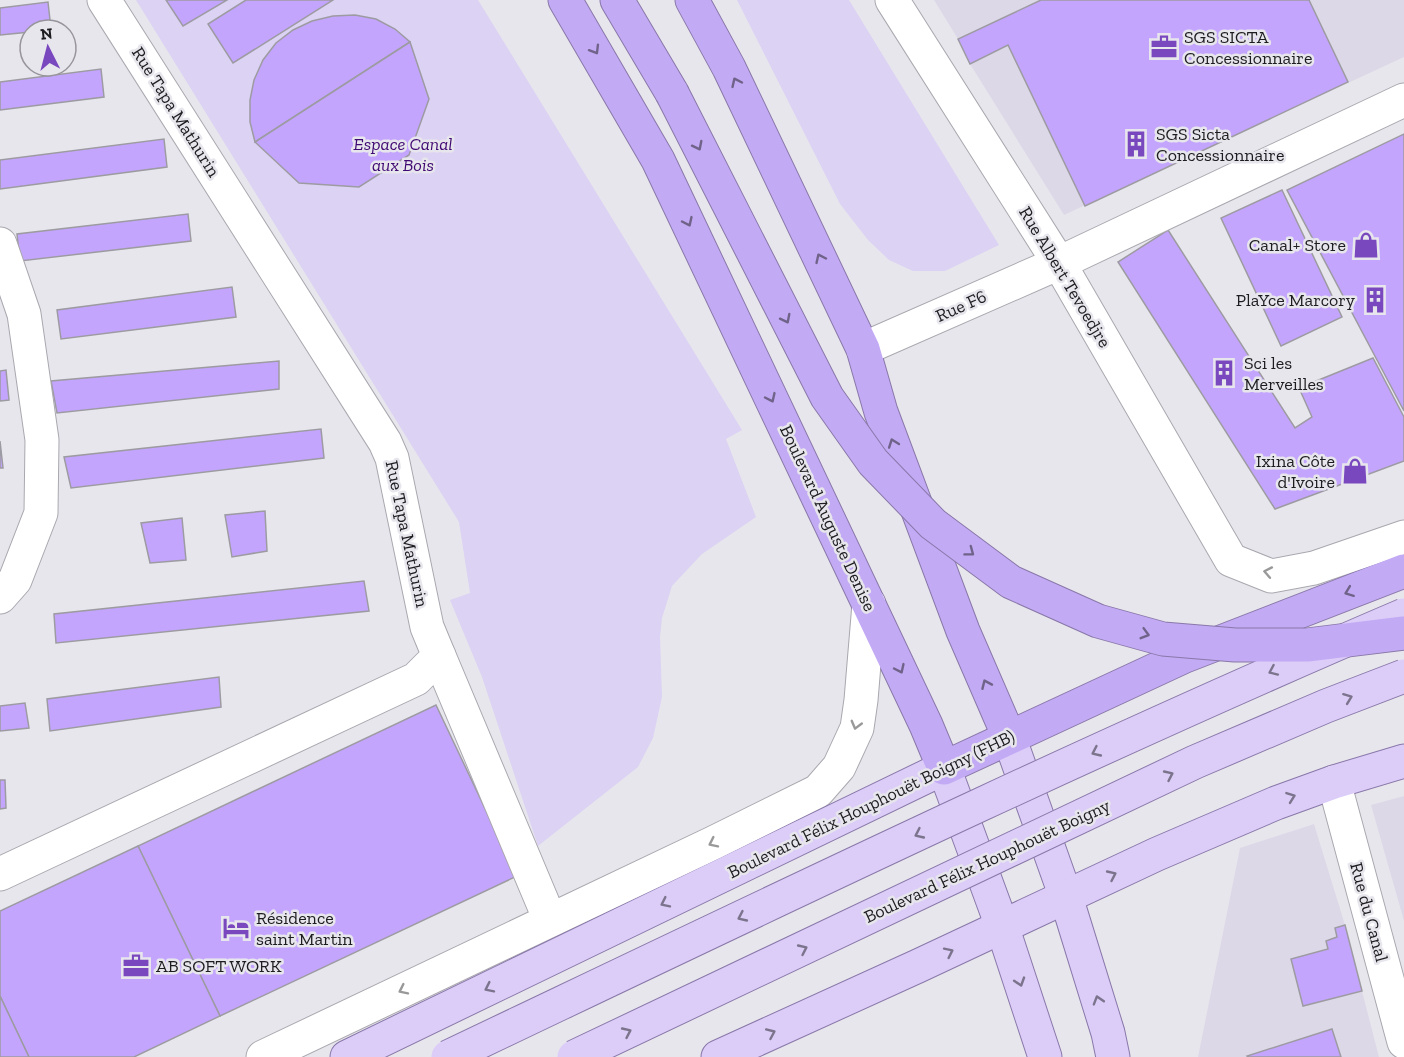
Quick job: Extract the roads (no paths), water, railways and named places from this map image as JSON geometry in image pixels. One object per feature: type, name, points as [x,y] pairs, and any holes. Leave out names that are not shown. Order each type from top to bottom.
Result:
[{"type":"highway","name":"Boulevard Auguste Denise","points":[[565,0],[658,160],[926,725],[944,768]]},
{"type":"highway","points":[[616,0],[672,93],[827,397],[873,462],[933,524],[1011,582],[1098,621],[1163,639],[1235,645],[1307,645],[1404,633]]},
{"type":"highway","points":[[692,0],[729,68],[863,349],[881,411],[963,631],[1009,737]]},
{"type":"highway","name":"Boulevard Félix Houphouët Boigny (FHB)","points":[[944,768],[1185,657],[1404,571]]},
{"type":"main road","points":[[448,1057],[813,883],[1159,723],[1404,615]]},
{"type":"main road","name":"Boulevard Félix Houphouët Boigny","points":[[574,1057],[1195,762],[1326,706],[1404,676]]},
{"type":"main road","points":[[1009,737],[1066,897],[1108,1033],[1113,1057]]},
{"type":"main road","points":[[730,1055],[1156,854],[1276,803],[1334,782],[1404,761]]},
{"type":"main road","name":"Boulevard Auguste Denise","points":[[944,768],[1002,926],[1045,1057]]},
{"type":"main road","name":"Boulevard Félix Houphouët Boigny (FHB)","points":[[347,1057],[944,768]]},
{"type":"street","name":"Rue Tapa Mathurin","points":[[104,0],[385,442],[392,458],[427,627],[550,920]]},
{"type":"street","name":"Rue Albert Tevoedjre","points":[[891,0],[1059,263],[1230,560],[1271,576],[1314,568],[1404,537]]},
{"type":"street","name":"Rue F6","points":[[863,349],[1059,263],[1404,100]]},
{"type":"street","points":[[0,244],[24,314],[42,440],[41,513],[15,580],[0,597]]},
{"type":"street","name":"Boulevard Félix Houphouët Boigny (FHB)","points":[[263,1057],[818,791],[839,767],[857,728],[869,604]]},
{"type":"street","points":[[0,874],[416,679],[439,656]]},
{"type":"street","name":"Rue du Canal","points":[[1334,782],[1404,1042]]},
{"type":"place","name":"SGS SICTA Concessionnaire","points":[[1164,47]]},
{"type":"place","name":"SGS Sicta Concessionnaire","points":[[1136,144]]},
{"type":"place","name":"Canal+ Store","points":[[1366,245]]},
{"type":"place","name":"PlaYce Marcory","points":[[1375,300]]},
{"type":"place","name":"Sci les Merveilles","points":[[1224,373]]},
{"type":"place","name":"Ixina Côte d'Ivoire","points":[[1355,471]]},
{"type":"place","name":"Résidence saint Martin","points":[[236,928]]},
{"type":"place","name":"AB SOFT WORK","points":[[136,966]]},
{"type":"park label","name":"Espace Canal aux Bois","points":[[403,154]]}]
